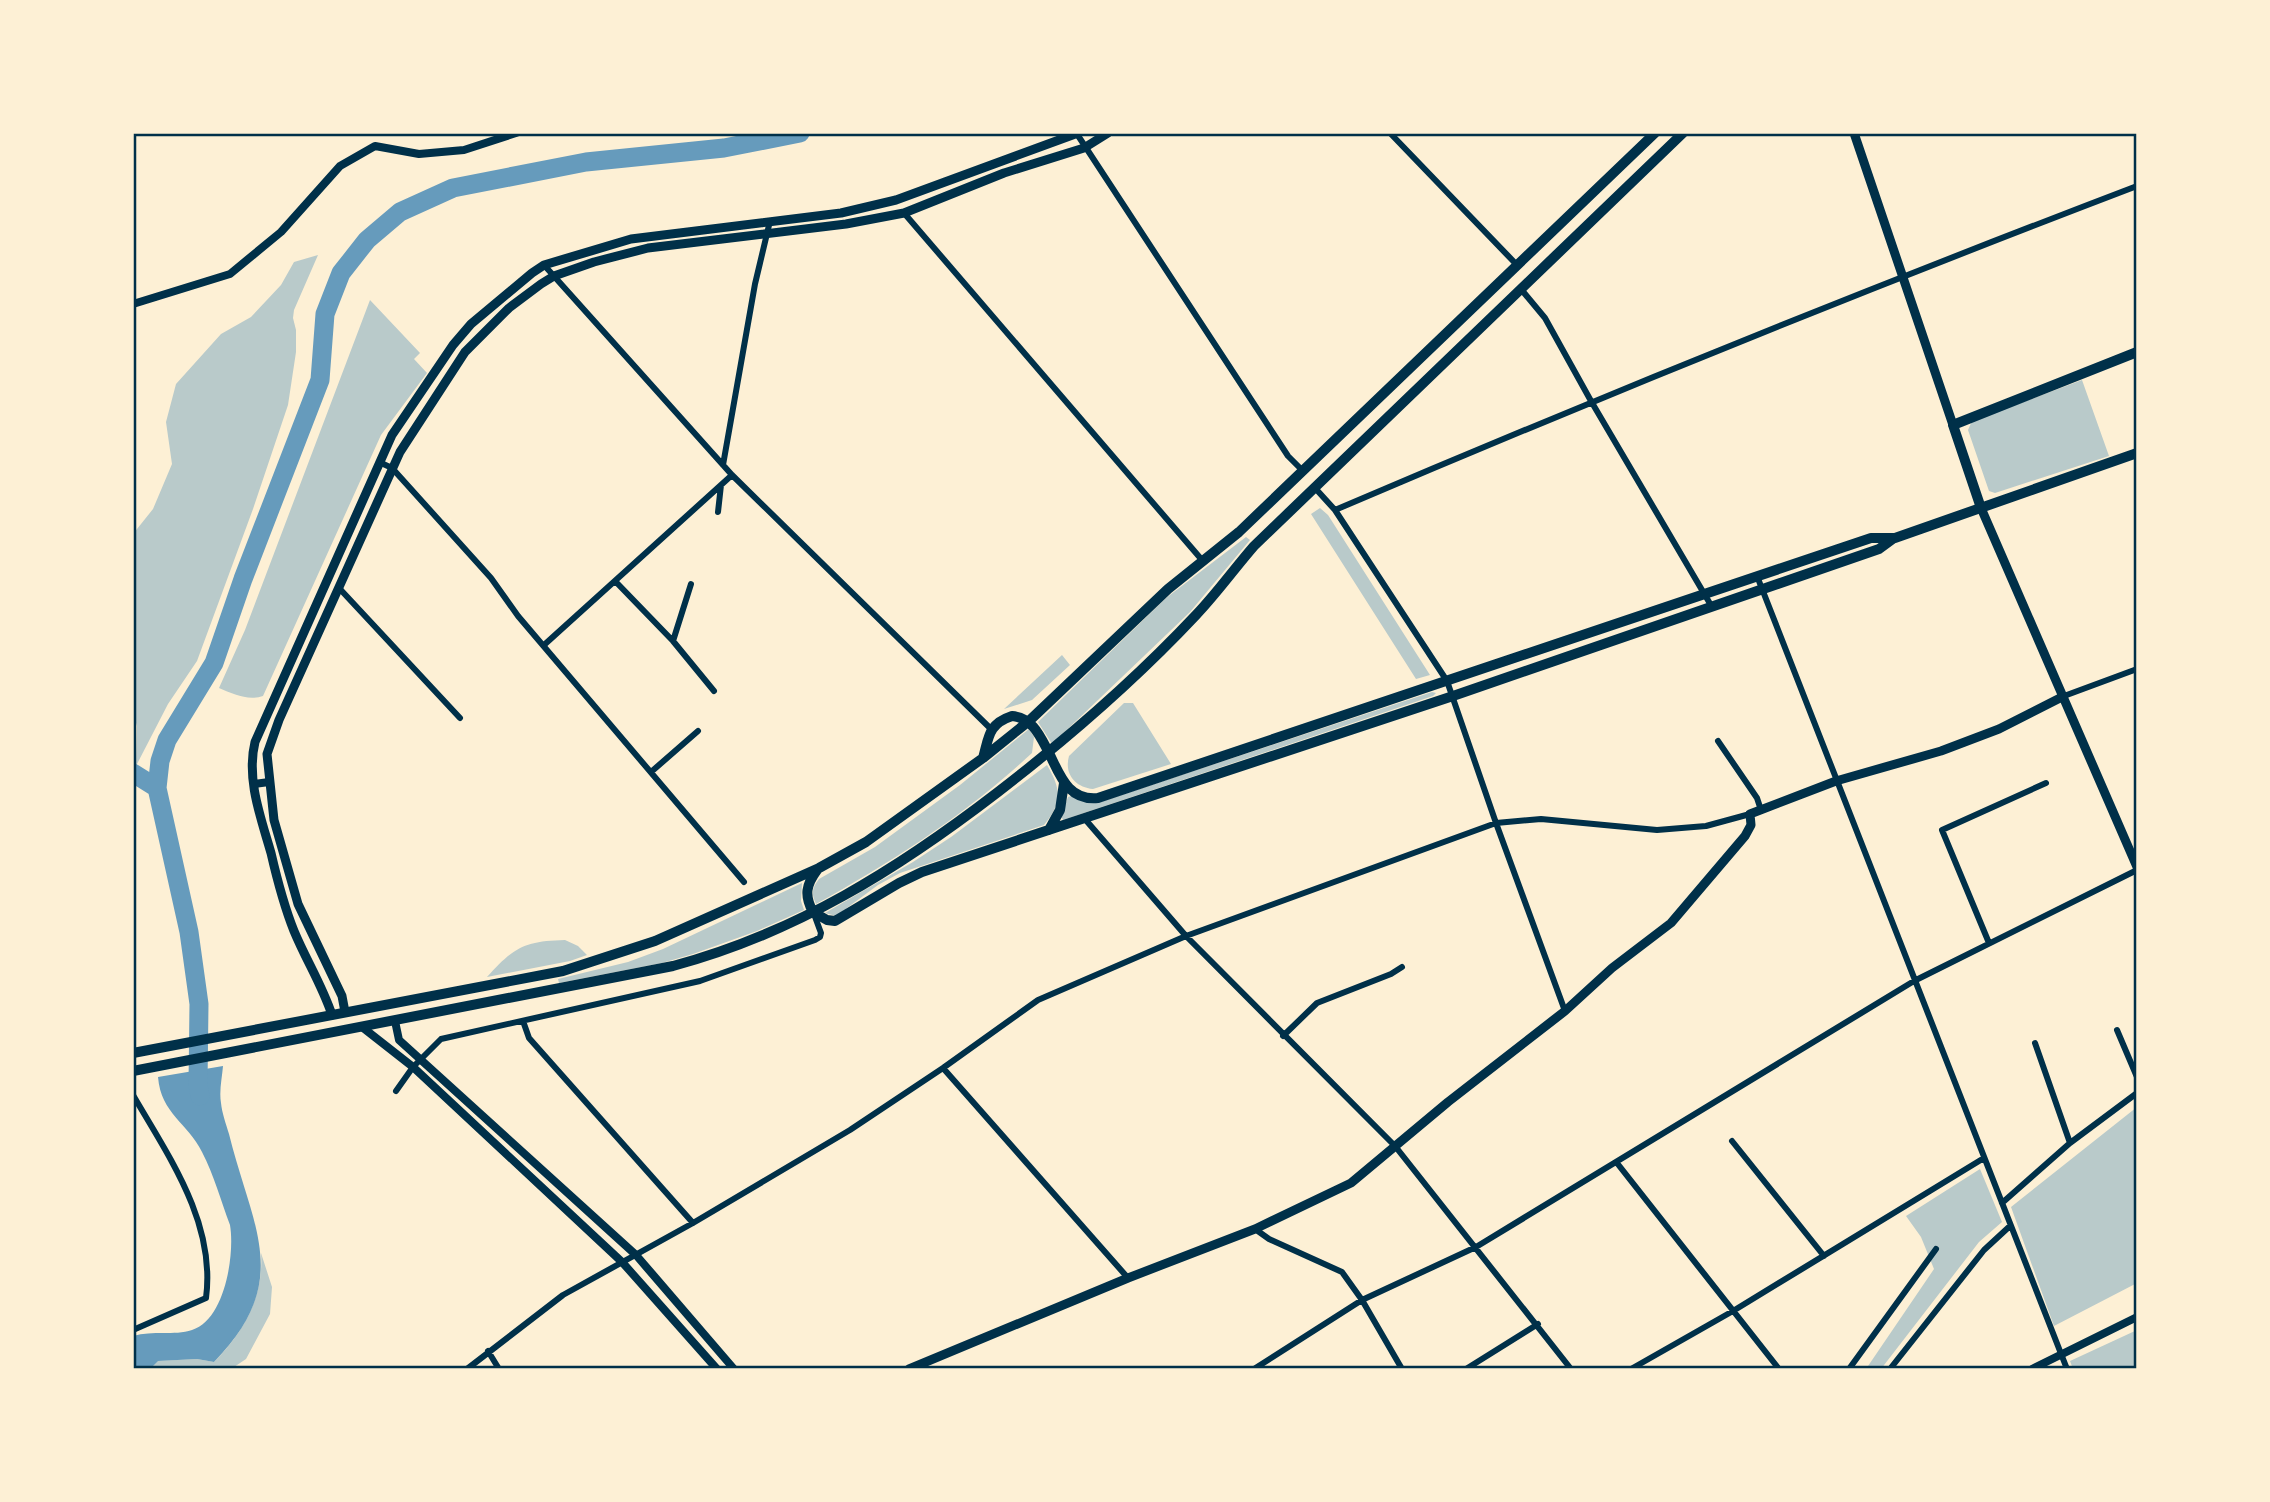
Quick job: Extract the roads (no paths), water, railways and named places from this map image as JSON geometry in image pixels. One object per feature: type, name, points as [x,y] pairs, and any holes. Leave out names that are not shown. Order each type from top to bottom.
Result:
[{"type":"main road","points":[[332,1015],[324,990],[294,930],[279,885],[254,784],[253,753],[392,435],[453,345],[471,324],[544,265],[631,239],[841,213],[896,200],[1077,133]]},
{"type":"main road","points":[[345,1012],[342,996],[298,904],[274,820],[267,754],[279,720],[392,468],[465,352],[509,309],[554,276],[594,261],[648,248],[766,235],[904,213],[1004,173],[1084,148],[1108,133]]},
{"type":"main road","points":[[138,1052],[514,981],[602,960],[655,941],[819,867],[866,842],[983,758],[1029,721],[1168,589],[1234,536],[1654,133]]},
{"type":"main road","points":[[133,1071],[673,966],[738,947],[813,912],[905,860],[1049,753],[1115,694],[1188,623],[1254,546],[1683,133]]},
{"type":"main road","points":[[1854,133],[1981,508],[2137,869]]},
{"type":"main road","points":[[1953,425],[2137,352]]},
{"type":"main road","points":[[819,867],[806,888],[806,896],[813,912],[827,920],[835,921],[922,872],[1879,550],[1895,538],[2137,453]]},
{"type":"main road","points":[[983,758],[991,729],[997,723],[1012,716],[1029,721],[1071,792],[1089,799],[1098,798],[1871,538],[1895,538]]},
{"type":"main road","points":[[909,1369],[1128,1278],[1255,1229],[1351,1183],[1565,1011],[1612,968],[1671,923],[1745,836],[1751,825],[1750,814],[1836,781],[1941,751],[2000,729],[2064,696]]},
{"type":"main road","points":[[1049,830],[1060,810],[1064,783]]},
{"type":"street","points":[[133,304],[230,274],[281,232],[340,166],[375,146],[419,154],[464,150],[516,133]]},
{"type":"street","points":[[1077,133],[1084,148],[1288,456],[1303,471]]},
{"type":"street","points":[[1390,133],[1516,264]]},
{"type":"street","points":[[1335,510],[1591,401],[1901,276],[2137,187]]},
{"type":"street","points":[[904,213],[1202,560]]},
{"type":"street","points":[[723,465],[757,277],[770,221]]},
{"type":"street","points":[[544,265],[732,475],[991,729]]},
{"type":"street","points":[[1520,288],[1545,318],[1713,607]]},
{"type":"street","points":[[437,369],[448,379]]},
{"type":"street","points":[[379,462],[392,468],[491,578],[518,616],[744,883]]},
{"type":"street","points":[[544,645],[732,475]]},
{"type":"street","points":[[718,512],[721,485]]},
{"type":"street","points":[[1315,488],[1335,510],[1447,681],[1565,1011]]},
{"type":"street","points":[[1757,576],[2067,1369]]},
{"type":"street","points":[[615,580],[673,641],[714,691]]},
{"type":"street","points":[[673,641],[691,584]]},
{"type":"street","points":[[338,588],[460,718]]},
{"type":"street","points":[[2064,696],[2137,669]]},
{"type":"street","points":[[267,716],[279,720]]},
{"type":"street","points":[[651,772],[698,731]]},
{"type":"street","points":[[1718,741],[1757,798],[1761,810]]},
{"type":"street","points":[[254,784],[269,782]]},
{"type":"street","points":[[1989,943],[1942,830],[2046,783]]},
{"type":"street","points":[[467,1369],[563,1295],[694,1223],[849,1130],[943,1068],[1038,1000],[1186,936],[1496,823],[1541,819],[1657,830],[1706,826],[1750,814]]},
{"type":"street","points":[[1084,818],[1186,936],[1395,1146],[1572,1369]]},
{"type":"street","points":[[1254,1369],[1362,1300],[1476,1247],[1914,981],[2137,869]]},
{"type":"street","points":[[396,1091],[413,1067],[441,1039],[700,981],[820,937],[813,912]]},
{"type":"street","points":[[1283,1036],[1317,1003],[1391,974],[1402,967]]},
{"type":"street","points":[[395,1021],[399,1040],[636,1255],[734,1369]]},
{"type":"street","points":[[523,1021],[529,1038],[694,1223]]},
{"type":"street","points":[[362,1027],[413,1067],[622,1262],[717,1369]]},
{"type":"street","points":[[2117,1030],[2137,1077]]},
{"type":"street","points":[[2035,1043],[2070,1143]]},
{"type":"street","points":[[943,1068],[1128,1278]]},
{"type":"street","points":[[2002,1203],[2070,1143],[2137,1093]]},
{"type":"street","points":[[133,1095],[178,1172],[198,1217],[209,1278],[206,1298],[133,1330]]},
{"type":"street","points":[[1732,1140],[1824,1256]]},
{"type":"street","points":[[1631,1369],[1733,1311],[1984,1158]]},
{"type":"street","points":[[1617,1163],[1779,1369]]},
{"type":"street","points":[[1890,1369],[1984,1250],[2010,1226]]},
{"type":"street","points":[[1255,1229],[1342,1272],[1362,1300],[1402,1369]]},
{"type":"street","points":[[1849,1369],[1936,1249]]},
{"type":"street","points":[[2032,1369],[2137,1317]]},
{"type":"street","points":[[1466,1369],[1538,1324]]},
{"type":"street","points":[[488,1351],[499,1369]]},
{"type":"water","points":[[223,1066],[220,1094],[222,1111],[260,1252],[260,1279],[253,1305],[239,1333],[214,1362],[197,1359],[158,1361],[150,1369],[133,1369],[133,1336],[185,1332],[203,1324],[213,1313],[225,1285],[231,1252],[230,1225],[206,1161],[196,1142],[164,1100],[158,1077]]},
{"type":"waterway","points":[[200,1096],[199,1004],[189,932],[157,788],[160,761],[167,740],[214,663],[243,579],[320,380],[325,314],[341,273],[367,240],[400,212],[453,188],[586,162],[724,148],[800,133]]},
{"type":"waterway","points":[[133,773],[157,788]]}]
